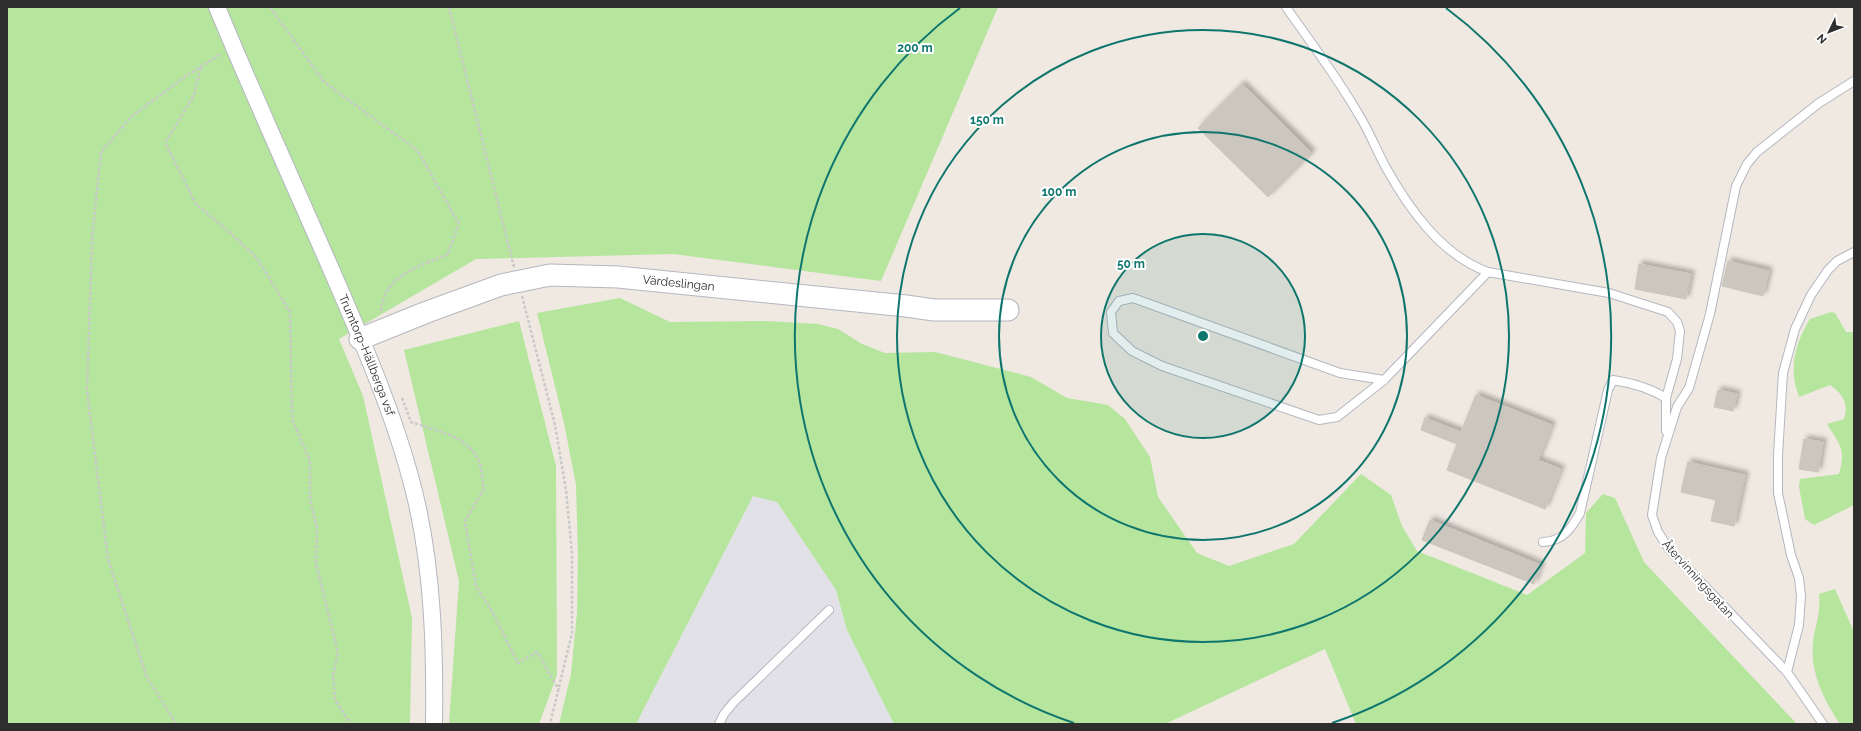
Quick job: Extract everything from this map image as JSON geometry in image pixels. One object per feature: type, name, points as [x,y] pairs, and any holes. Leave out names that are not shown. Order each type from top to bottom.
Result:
[{"type":"street","name":"Trumtorp-Hällberga vsf","points":[[217,7],[389,408],[417,504],[428,561],[435,677],[434,724]]},
{"type":"street","name":"Värdeslingan","points":[[360,340],[427,312],[501,285],[550,275],[618,277],[934,310],[1008,310]]},
{"type":"lane","points":[[1286,7],[1322,57],[1356,109],[1385,166],[1416,216],[1452,252],[1472,266],[1488,272],[1609,293],[1668,312],[1677,322],[1680,331],[1677,359],[1666,398],[1666,438]]},
{"type":"lane","name":"Återvinningsgatan","points":[[1823,724],[1787,672],[1669,549],[1658,532],[1652,515],[1666,438],[1677,407],[1689,388],[1710,314],[1736,186],[1741,174],[1757,152],[1773,138],[1819,103],[1854,81]]},
{"type":"lane","points":[[1787,672],[1799,625],[1801,596],[1799,578],[1791,555],[1778,493],[1780,420],[1784,374],[1795,329],[1818,282],[1837,262],[1854,252]]},
{"type":"lane","points":[[1384,380],[1340,373],[1133,298],[1119,301],[1110,312],[1113,333],[1132,351],[1162,366],[1319,420],[1337,417],[1384,380],[1488,272]]},
{"type":"lane","points":[[1543,542],[1554,542],[1562,536],[1572,528],[1580,513],[1608,390],[1613,380],[1658,392],[1666,398]]},
{"type":"lane","points":[[719,724],[724,714],[734,702],[829,610]]},
{"type":"path","points":[[270,7],[324,82],[418,151],[459,224],[447,255],[419,266],[396,279],[381,302],[380,331]]},
{"type":"path","points":[[449,7],[555,425],[566,490],[572,554],[572,633],[550,724]]},
{"type":"path","points":[[176,724],[146,675],[108,559],[87,391],[92,239],[101,152],[132,116],[201,66],[233,46]]},
{"type":"path","points":[[201,66],[193,97],[166,143],[196,204],[257,258],[290,312],[292,418],[310,461],[310,500],[316,528],[316,563],[338,653],[333,675],[335,700],[351,724]]},
{"type":"path","points":[[400,395],[411,422],[457,439],[470,448],[479,461],[484,489],[465,521],[476,586],[493,613],[518,663],[537,652],[559,690]]},
{"type":"shaded area","points":[[753,496],[777,502],[836,590],[847,630],[894,724],[636,724]]},
{"type":"green space","points":[[7,7],[998,7],[881,281],[673,254],[476,259],[339,339],[363,396],[412,618],[410,724],[7,724]]},
{"type":"green space","points":[[620,298],[670,322],[767,321],[818,324],[838,329],[862,344],[885,353],[935,352],[1031,377],[1067,398],[1108,405],[1125,419],[1150,457],[1158,497],[1197,553],[1229,566],[1294,544],[1361,474],[1391,495],[1402,526],[1417,551],[1527,595],[1585,553],[1586,513],[1603,494],[1615,498],[1644,562],[1797,724],[1356,724],[1325,649],[1165,724],[894,724],[847,630],[836,590],[777,502],[753,496],[636,724],[559,724],[571,674],[577,612],[578,555],[576,485],[564,423],[537,313]]},
{"type":"green space","points":[[1831,312],[1835,313],[1846,332],[1854,332],[1854,505],[1814,525],[1805,519],[1799,487],[1800,479],[1839,474],[1842,453],[1838,442],[1827,424],[1844,419],[1846,409],[1844,400],[1830,385],[1799,397],[1794,378],[1794,360],[1800,339],[1810,319]]},
{"type":"green space","points":[[519,321],[556,466],[557,675],[539,724],[449,724],[459,581],[404,350]]},
{"type":"green space","points":[[1835,589],[1854,632],[1854,724],[1840,724],[1819,686],[1814,665],[1813,643],[1819,614],[1819,594]]},
{"type":"building","points":[[1242,84],[1312,153],[1268,197],[1198,128]]},
{"type":"building","points":[[1728,261],[1769,271],[1763,296],[1722,286]]},
{"type":"building","points":[[1639,264],[1691,274],[1686,299],[1635,289]]},
{"type":"building","points":[[1718,390],[1737,394],[1733,411],[1714,407]]},
{"type":"building","points":[[1476,395],[1552,425],[1538,460],[1561,469],[1545,509],[1447,470],[1457,444],[1421,430],[1425,418],[1461,432]]},
{"type":"building","points":[[1804,439],[1823,442],[1818,472],[1799,469]]},
{"type":"building","points":[[1688,462],[1745,475],[1734,526],[1711,521],[1716,500],[1681,492]]},
{"type":"building","points":[[1430,520],[1541,565],[1534,584],[1422,540]]}]
